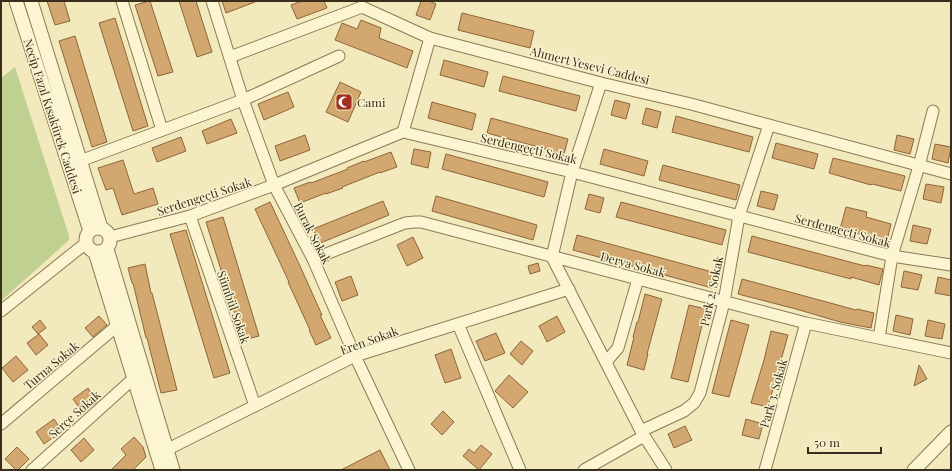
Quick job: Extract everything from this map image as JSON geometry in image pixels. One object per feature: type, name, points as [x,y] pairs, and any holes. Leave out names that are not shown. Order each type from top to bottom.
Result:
[{"type":"street","name":"Necip Fazıl Kısakürek Caddesi","points":[[16,1],[98,240],[173,470]]},
{"type":"street","name":"Necip Fazıl Kısakürek Caddesi","points":[[31,1],[80,161],[118,325],[159,468]]},
{"type":"street","points":[[122,1],[162,130]]},
{"type":"street","name":"Burak Sokak","points":[[212,1],[243,100],[274,185],[313,259],[355,356],[408,470]]},
{"type":"street","name":"Ahmert Yesevi Caddesi","points":[[230,56],[362,7],[430,38],[601,83],[691,104],[951,174]]},
{"type":"street","points":[[403,132],[430,38]]},
{"type":"street","points":[[80,161],[243,100],[339,56]]},
{"type":"street","points":[[601,83],[572,172],[552,256],[642,434],[666,470]]},
{"type":"street","points":[[879,338],[892,256],[919,166],[933,111]]},
{"type":"street","name":"Park 2. Sokak","points":[[584,470],[642,434],[684,411],[700,393],[724,302],[740,216],[769,125]]},
{"type":"street","name":"Serdengeçti Sokak","points":[[98,240],[190,216],[274,185],[403,132],[572,172],[892,256],[951,265]]},
{"type":"street","name":"Sümbül Sokak","points":[[190,216],[255,406]]},
{"type":"street","name":"Derya Sokak","points":[[313,259],[405,223],[427,223],[806,323],[951,353]]},
{"type":"street","points":[[1,311],[98,240]]},
{"type":"street","points":[[606,362],[618,348],[638,279]]},
{"type":"street","name":"Eren Sokak","points":[[166,450],[355,356],[569,290]]},
{"type":"street","name":"Park 3. Sokak","points":[[765,470],[806,323]]},
{"type":"street","points":[[458,324],[520,470]]},
{"type":"street","name":"Turna Sokak","points":[[1,424],[118,325]]},
{"type":"street","name":"Serçe Sokak","points":[[32,470],[134,378]]},
{"type":"street","points":[[914,470],[951,432]]},
{"type":"green space","points":[[15,67],[69,240],[1,301],[1,78]]},
{"type":"building","points":[[47,1],[64,1],[70,21],[55,25]]},
{"type":"building","points":[[150,1],[173,72],[158,76],[135,5]]},
{"type":"building","points":[[179,1],[196,1],[212,52],[197,57]]},
{"type":"building","points":[[222,1],[255,1],[255,2],[226,13]]},
{"type":"building","points":[[302,1],[324,1],[327,8],[297,19],[291,5]]},
{"type":"building","points":[[421,1],[429,1],[436,4],[430,20],[416,15]]},
{"type":"building","points":[[462,13],[534,31],[530,48],[458,30]]},
{"type":"building","points":[[115,18],[148,126],[133,131],[99,23]]},
{"type":"building","points":[[361,20],[381,28],[379,38],[413,51],[407,68],[335,40],[342,23],[357,29]]},
{"type":"building","points":[[75,36],[107,142],[92,147],[59,41]]},
{"type":"building","points":[[444,60],[488,72],[484,87],[440,75]]},
{"type":"building","points":[[503,76],[580,96],[576,111],[499,91]]},
{"type":"building","name":"Cami","points":[[340,82],[361,92],[348,122],[326,112]]},
{"type":"building","points":[[288,92],[294,107],[264,120],[258,104]]},
{"type":"building","points":[[615,100],[630,104],[626,119],[611,115]]},
{"type":"building","points":[[432,102],[476,114],[472,130],[428,118]]},
{"type":"building","points":[[646,108],[661,112],[657,128],[642,124]]},
{"type":"building","points":[[676,116],[753,137],[749,152],[672,132]]},
{"type":"building","points":[[491,118],[568,139],[564,154],[487,133]]},
{"type":"building","points":[[231,119],[237,133],[207,144],[202,131]]},
{"type":"building","points":[[305,135],[310,150],[280,161],[275,146]]},
{"type":"building","points":[[897,135],[914,139],[910,154],[894,150]]},
{"type":"building","points":[[181,137],[186,151],[157,162],[152,148]]},
{"type":"building","points":[[776,143],[818,154],[814,169],[772,158]]},
{"type":"building","points":[[935,144],[951,147],[948,163],[932,159]]},
{"type":"building","points":[[414,149],[431,152],[428,168],[411,164]]},
{"type":"building","points":[[604,149],[648,161],[644,176],[600,164]]},
{"type":"building","points":[[391,152],[397,167],[380,172],[342,187],[343,188],[300,203],[294,188],[310,182],[311,183],[348,169],[347,168],[364,161]]},
{"type":"building","points":[[446,154],[548,182],[544,197],[442,169]]},
{"type":"building","points":[[833,158],[905,176],[901,191],[871,185],[829,173]]},
{"type":"building","points":[[123,160],[134,194],[153,188],[158,204],[122,215],[113,188],[106,190],[98,168]]},
{"type":"building","points":[[663,165],[740,185],[736,200],[659,180]]},
{"type":"building","points":[[926,184],[944,187],[941,203],[923,199]]},
{"type":"building","points":[[761,191],[778,195],[774,210],[757,206]]},
{"type":"building","points":[[589,194],[604,198],[600,213],[585,209]]},
{"type":"building","points":[[436,196],[537,225],[533,240],[432,211]]},
{"type":"building","points":[[383,201],[389,215],[318,244],[313,229]]},
{"type":"building","points":[[270,202],[322,315],[320,315],[331,338],[316,345],[255,209]]},
{"type":"building","points":[[621,202],[726,230],[722,245],[616,217]]},
{"type":"building","points":[[846,207],[867,212],[866,217],[891,224],[887,241],[840,229]]},
{"type":"building","points":[[223,217],[259,336],[243,340],[206,222]]},
{"type":"building","points":[[913,225],[931,229],[927,244],[910,241]]},
{"type":"building","points":[[186,230],[230,373],[214,378],[170,234]]},
{"type":"building","points":[[577,235],[716,273],[712,288],[573,250]]},
{"type":"building","points":[[752,236],[865,266],[883,269],[879,285],[748,252]]},
{"type":"building","points":[[413,237],[423,258],[407,266],[397,245]]},
{"type":"building","points":[[538,263],[540,271],[530,274],[528,266]]},
{"type":"building","points":[[145,264],[151,293],[177,390],[161,393],[128,268]]},
{"type":"building","points":[[904,271],[922,275],[918,290],[901,287]]},
{"type":"building","points":[[351,276],[358,295],[342,301],[335,282]]},
{"type":"building","points":[[938,277],[951,280],[951,296],[935,293]]},
{"type":"building","points":[[742,279],[856,310],[874,313],[871,328],[840,322],[738,294]]},
{"type":"building","points":[[645,294],[662,299],[644,370],[627,365]]},
{"type":"building","points":[[689,305],[706,309],[688,382],[671,378]]},
{"type":"building","points":[[896,315],[913,319],[910,335],[893,331]]},
{"type":"building","points":[[99,316],[107,325],[93,337],[85,328]]},
{"type":"building","points":[[557,316],[565,332],[547,342],[539,326]]},
{"type":"building","points":[[40,320],[46,328],[38,334],[32,327]]},
{"type":"building","points":[[731,320],[749,325],[729,397],[712,393]]},
{"type":"building","points":[[928,320],[945,324],[942,339],[925,336]]},
{"type":"building","points":[[771,331],[788,335],[768,407],[751,403]]},
{"type":"building","points":[[496,333],[505,353],[485,361],[476,341]]},
{"type":"building","points":[[39,334],[48,345],[36,355],[27,343]]},
{"type":"building","points":[[521,341],[533,351],[522,365],[510,354]]},
{"type":"building","points":[[451,349],[461,378],[445,383],[435,355]]},
{"type":"building","points":[[16,356],[28,370],[13,382],[2,368]]},
{"type":"building","points":[[919,365],[927,379],[914,386]]},
{"type":"building","points":[[509,375],[528,392],[513,408],[495,391]]},
{"type":"building","points":[[88,388],[97,402],[83,413],[73,399]]},
{"type":"building","points":[[443,411],[454,422],[442,435],[431,424]]},
{"type":"building","points":[[54,419],[62,431],[44,444],[36,432]]},
{"type":"building","points":[[746,419],[763,424],[759,439],[742,435]]},
{"type":"building","points":[[685,426],[692,440],[674,448],[668,434]]},
{"type":"building","points":[[134,437],[143,447],[146,457],[133,470],[111,470],[126,455],[121,449]]},
{"type":"building","points":[[84,438],[94,450],[81,462],[71,450]]},
{"type":"building","points":[[481,445],[492,454],[479,470],[463,456],[469,449],[474,453]]},
{"type":"building","points":[[17,447],[29,459],[18,470],[16,470],[5,459]]},
{"type":"building","points":[[380,450],[390,470],[341,470]]},
{"type":"place","name":"Cami","points":[[344,102]]}]
